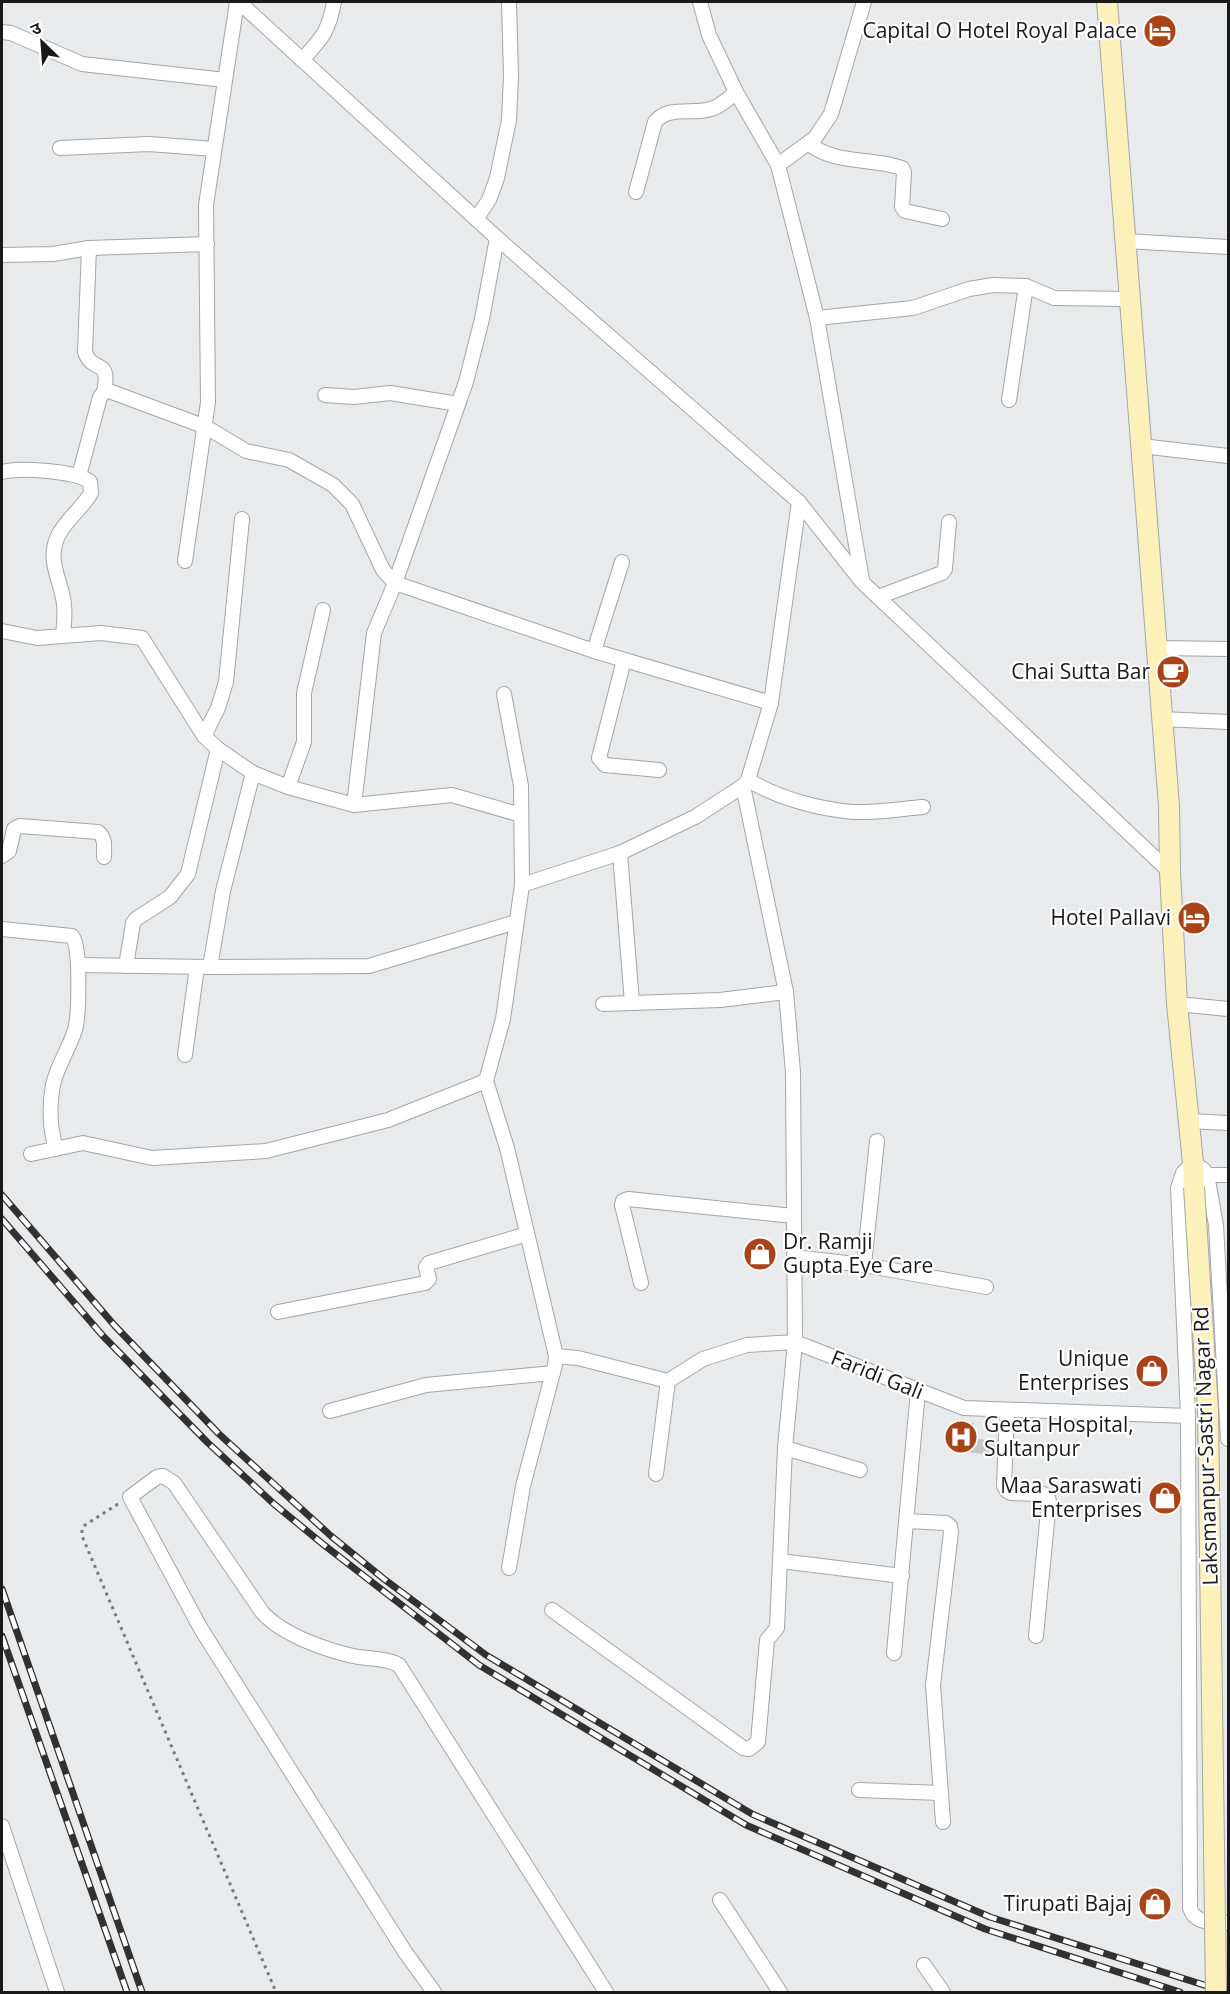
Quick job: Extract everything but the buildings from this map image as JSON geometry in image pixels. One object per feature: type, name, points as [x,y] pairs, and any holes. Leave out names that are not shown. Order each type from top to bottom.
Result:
[{"type":"street","points":[[238,2],[497,238],[799,502],[862,582],[1170,872]]},
{"type":"street","points":[[184,561],[206,428],[208,402],[206,205],[238,2]]},
{"type":"street","points":[[302,60],[331,22],[334,2]]},
{"type":"street","points":[[476,219],[489,200],[497,178],[509,120],[511,76],[509,2]]},
{"type":"street","points":[[700,2],[709,35],[736,92],[778,165],[817,318],[862,582]]},
{"type":"street","points":[[778,165],[808,143],[820,131],[831,114],[864,2]]},
{"type":"street","name":"Laksmanpur-Sastri Nagar Rd","points":[[1107,2],[1169,806],[1177,1004],[1189,1121],[1198,1175],[1208,1410],[1216,1992]]},
{"type":"street","points":[[2,32],[11,33],[81,64],[225,80]]},
{"type":"street","points":[[636,192],[655,122],[659,117],[673,111],[712,109],[736,92]]},
{"type":"street","points":[[808,143],[830,156],[902,168],[904,172],[902,207],[905,211],[942,219]]},
{"type":"street","points":[[60,148],[149,144],[214,149]]},
{"type":"street","points":[[354,806],[374,633],[395,583],[466,382],[482,319],[497,238]]},
{"type":"street","points":[[1126,241],[1228,247]]},
{"type":"street","points":[[2,255],[53,254],[89,248],[207,244]]},
{"type":"street","points":[[79,476],[107,376],[87,359],[85,352],[89,248]]},
{"type":"street","points":[[817,318],[913,308],[981,286],[993,285],[1026,286],[1053,298],[1130,299]]},
{"type":"street","points":[[1009,400],[1026,286]]},
{"type":"street","points":[[104,392],[109,391],[206,428],[246,451],[289,460],[333,485],[345,495],[357,512],[383,570],[395,583],[594,651],[771,703]]},
{"type":"street","points":[[326,395],[354,397],[390,393],[458,404]]},
{"type":"street","points":[[1141,446],[1228,456]]},
{"type":"street","points":[[2,472],[20,468],[79,476],[90,482],[91,493],[59,534],[52,559],[64,604],[63,636]]},
{"type":"street","points":[[552,1610],[743,1748],[749,1749],[758,1742],[767,1640],[777,1628],[785,1448],[795,1342],[793,1072],[786,992],[745,783],[771,703],[799,502]]},
{"type":"street","points":[[204,736],[218,708],[226,682],[242,519]]},
{"type":"street","points":[[878,597],[942,573],[945,569],[950,522]]},
{"type":"street","points":[[594,651],[622,562]]},
{"type":"street","points":[[288,787],[304,742],[304,693],[323,610]]},
{"type":"street","points":[[2,631],[36,638],[101,633],[141,639],[204,736],[218,749],[253,773],[288,787],[354,806],[452,795],[521,814]]},
{"type":"street","points":[[1157,648],[1228,650]]},
{"type":"street","points":[[624,660],[599,758],[605,765],[659,770]]},
{"type":"street","points":[[504,694],[520,786],[522,885],[503,1019],[486,1081],[507,1148],[556,1356],[523,1486],[509,1568]]},
{"type":"street","points":[[1162,719],[1228,722]]},
{"type":"street","points":[[126,966],[133,923],[170,897],[188,874],[218,749]]},
{"type":"street","points":[[184,1055],[203,967],[253,773]]},
{"type":"street","points":[[745,783],[788,799],[841,810],[856,812],[923,807]]},
{"type":"street","points":[[522,885],[620,853],[696,817],[745,783]]},
{"type":"street","points":[[2,856],[9,851],[14,829],[20,826],[98,832],[104,842],[104,857]]},
{"type":"street","points":[[620,853],[632,1003]]},
{"type":"street","points":[[78,965],[369,966],[516,922]]},
{"type":"street","points":[[2,929],[72,936],[77,944],[76,1024],[52,1087],[51,1125],[56,1149]]},
{"type":"street","points":[[603,1004],[720,1000],[786,992]]},
{"type":"street","points":[[1177,1004],[1228,1009]]},
{"type":"street","points":[[31,1154],[83,1143],[152,1158],[266,1151],[388,1120],[486,1081]]},
{"type":"street","points":[[1189,1121],[1228,1123]]},
{"type":"street","points":[[864,1265],[877,1141]]},
{"type":"street","points":[[1228,1175],[1183,1173],[1178,1188],[1188,1416],[1190,1908],[1192,1916],[1197,1920],[1228,1923]]},
{"type":"street","points":[[1198,1175],[1223,1249],[1228,1439]]},
{"type":"street","points":[[640,1283],[623,1201],[628,1199],[794,1216]]},
{"type":"street","points":[[278,1312],[425,1283],[429,1279],[426,1267],[429,1263],[527,1234]]},
{"type":"street","points":[[794,1257],[864,1265],[986,1287]]},
{"type":"street","name":"Faridi Gali","points":[[668,1381],[703,1359],[747,1345],[795,1342],[964,1408],[1188,1416]]},
{"type":"street","points":[[556,1356],[578,1358],[668,1381],[656,1474]]},
{"type":"street","points":[[330,1411],[426,1385],[553,1373]]},
{"type":"street","points":[[894,1653],[918,1391]]},
{"type":"street","points":[[1007,1410],[1004,1486],[1011,1493],[1043,1494],[1050,1501],[1036,1636]]},
{"type":"street","points":[[785,1448],[860,1470]]},
{"type":"street","points":[[434,1992],[405,1952],[201,1629],[130,1497],[157,1477],[169,1478],[272,1623],[295,1636],[348,1654],[386,1660],[399,1665],[606,1992]]},
{"type":"street","points":[[907,1521],[946,1523],[950,1526],[951,1532],[933,1685],[943,1822]]},
{"type":"street","points":[[781,1561],[902,1576]]},
{"type":"street","points":[[859,1790],[941,1793]]},
{"type":"street","points":[[2,1826],[57,1992]]},
{"type":"street","points":[[720,1900],[780,1992]]},
{"type":"street","points":[[924,1965],[943,1992]]},
{"type":"path","points":[[130,1497],[85,1525],[82,1536],[276,1992]]},
{"type":"railway","points":[[2,1195],[115,1326],[219,1434],[331,1536],[384,1579],[486,1655],[752,1814],[990,1917],[1226,1992]]},
{"type":"railway","points":[[2,1219],[103,1336],[207,1442],[274,1504],[324,1545],[479,1665],[746,1825],[985,1929],[1180,1992]]},
{"type":"railway","points":[[2,1589],[142,1992]]},
{"type":"railway","points":[[2,1636],[127,1992]]},
{"type":"place","name":"Capital O Hotel Royal Palace","points":[[1160,31]]},
{"type":"place","name":"Chai Sutta Bar","points":[[1173,672]]},
{"type":"place","name":"Hotel Pallavi","points":[[1194,918]]},
{"type":"place","name":"Dr. Ramji Gupta Eye Care","points":[[760,1254]]},
{"type":"place","name":"Unique Enterprises","points":[[1152,1371]]},
{"type":"place","name":"Geeta Hospital, Sultanpur","points":[[961,1437]]},
{"type":"place","name":"Maa Saraswati Enterprises","points":[[1165,1498]]},
{"type":"place","name":"Tirupati Bajaj","points":[[1155,1904]]}]
